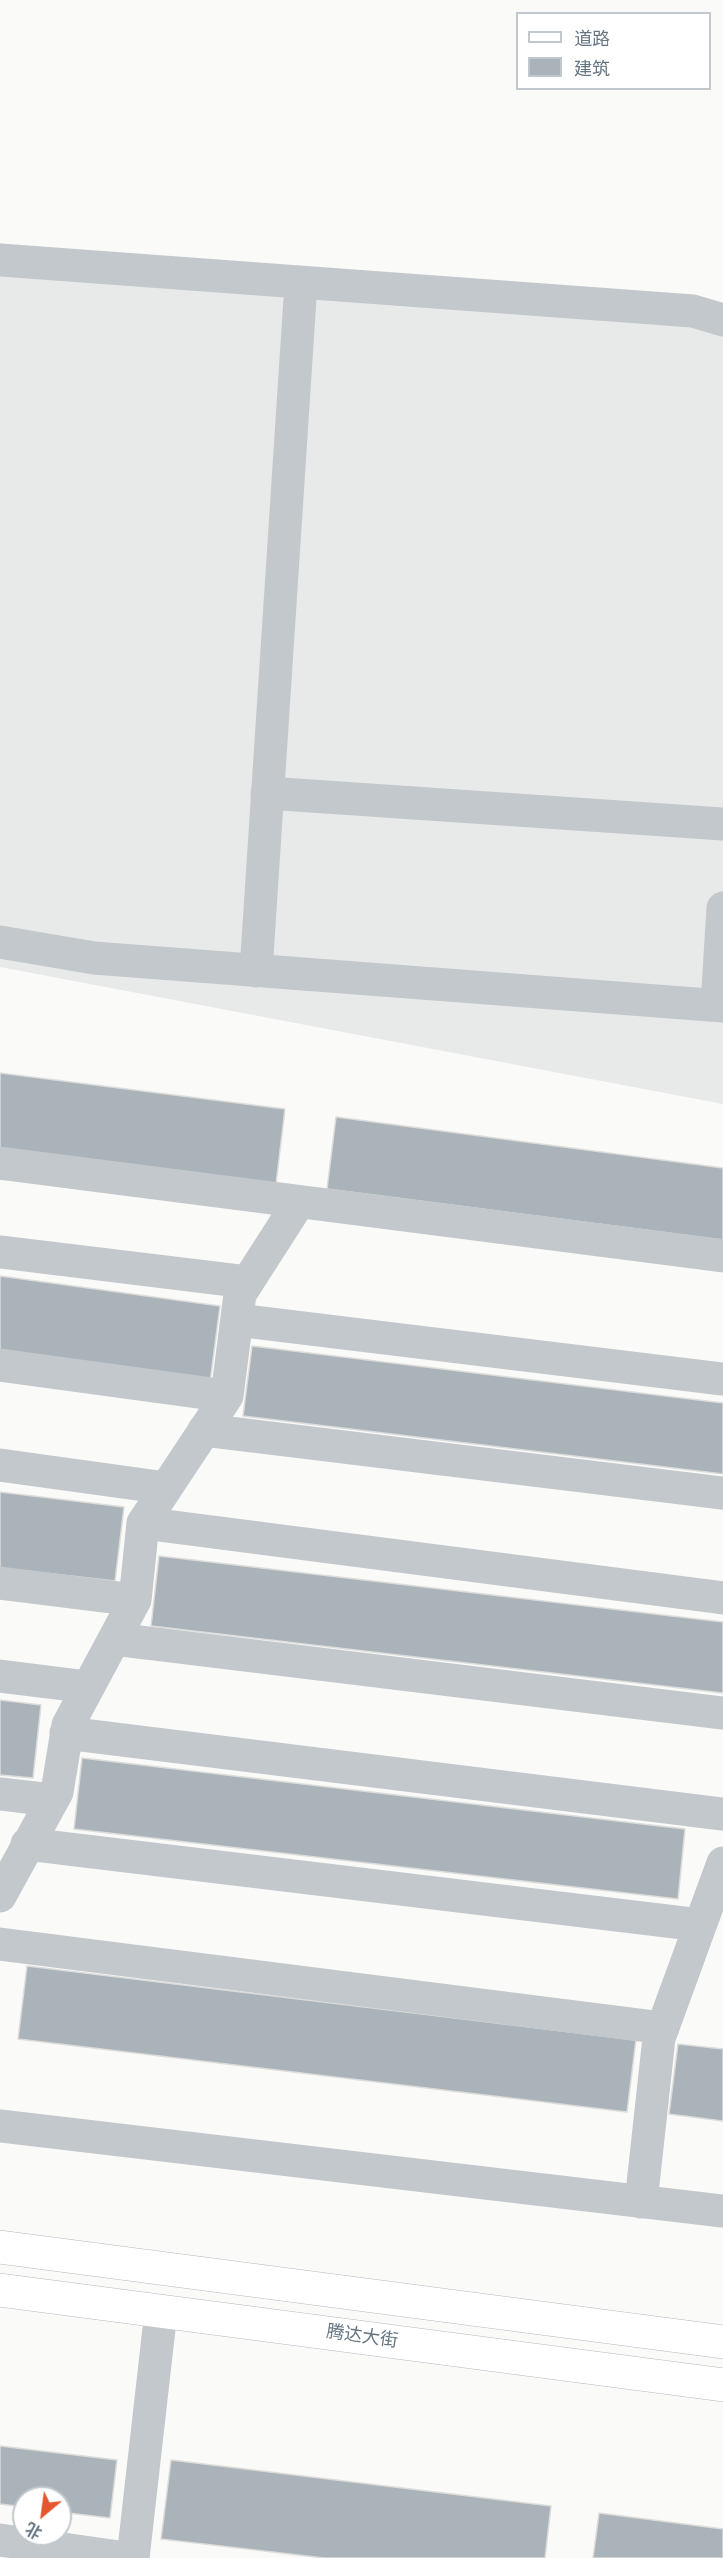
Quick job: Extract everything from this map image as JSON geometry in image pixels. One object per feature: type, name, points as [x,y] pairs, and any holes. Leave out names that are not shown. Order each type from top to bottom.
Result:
[{"type":"main road","points":[[0,2247],[723,2342]]},
{"type":"main road","name":"腾达大街","points":[[0,2290],[723,2385]]},
{"type":"street","points":[[0,260],[693,311],[723,320]]},
{"type":"street","points":[[256,971],[301,283]]},
{"type":"street","points":[[267,794],[723,824]]},
{"type":"street","points":[[0,942],[94,958],[720,1005],[723,908]]},
{"type":"street","points":[[0,1163],[723,1256]]},
{"type":"street","points":[[0,1896],[57,1792],[68,1725],[135,1600],[143,1523],[227,1396],[240,1294],[299,1202]]},
{"type":"street","points":[[0,1252],[247,1282]]},
{"type":"street","points":[[237,1320],[723,1379]]},
{"type":"street","points":[[0,1365],[227,1396]]},
{"type":"street","points":[[204,1430],[723,1493]]},
{"type":"street","points":[[0,1465],[166,1488]]},
{"type":"street","points":[[143,1523],[723,1598]]},
{"type":"street","points":[[0,1582],[135,1600]]},
{"type":"street","points":[[114,1639],[723,1713]]},
{"type":"street","points":[[0,1676],[88,1687]]},
{"type":"street","points":[[66,1733],[723,1814]]},
{"type":"street","points":[[0,1794],[52,1800]]},
{"type":"street","points":[[27,1844],[700,1925]]},
{"type":"street","points":[[640,2202],[659,2038],[723,1863]]},
{"type":"street","points":[[0,1944],[663,2028]]},
{"type":"street","points":[[0,2126],[723,2211]]},
{"type":"street","points":[[133,2558],[161,2311]]},
{"type":"street","points":[[0,2540],[126,2558]]},
{"type":"shaded area","points":[[0,248],[723,306],[723,1104],[0,967]]},
{"type":"building","points":[[0,1073],[285,1109],[276,1184],[0,1149]]},
{"type":"building","points":[[336,1117],[723,1168],[723,1240],[327,1189]]},
{"type":"building","points":[[0,1276],[220,1306],[210,1382],[0,1353]]},
{"type":"building","points":[[252,1346],[723,1403],[723,1474],[243,1416]]},
{"type":"building","points":[[0,1492],[124,1507],[115,1581],[0,1568]]},
{"type":"building","points":[[159,1556],[723,1622],[723,1693],[151,1626]]},
{"type":"building","points":[[0,1700],[41,1705],[33,1778],[0,1775]]},
{"type":"building","points":[[82,1758],[685,1829],[678,1899],[74,1829]]},
{"type":"building","points":[[27,1966],[636,2040],[627,2112],[18,2039]]},
{"type":"building","points":[[678,2044],[723,2049],[723,2121],[669,2114]]},
{"type":"building","points":[[0,2446],[117,2460],[110,2518],[72,2513],[72,2486],[12,2486],[12,2506],[0,2504]]},
{"type":"building","points":[[171,2460],[551,2506],[545,2558],[324,2558],[161,2539]]},
{"type":"building","points":[[599,2513],[723,2529],[723,2558],[593,2558]]}]
